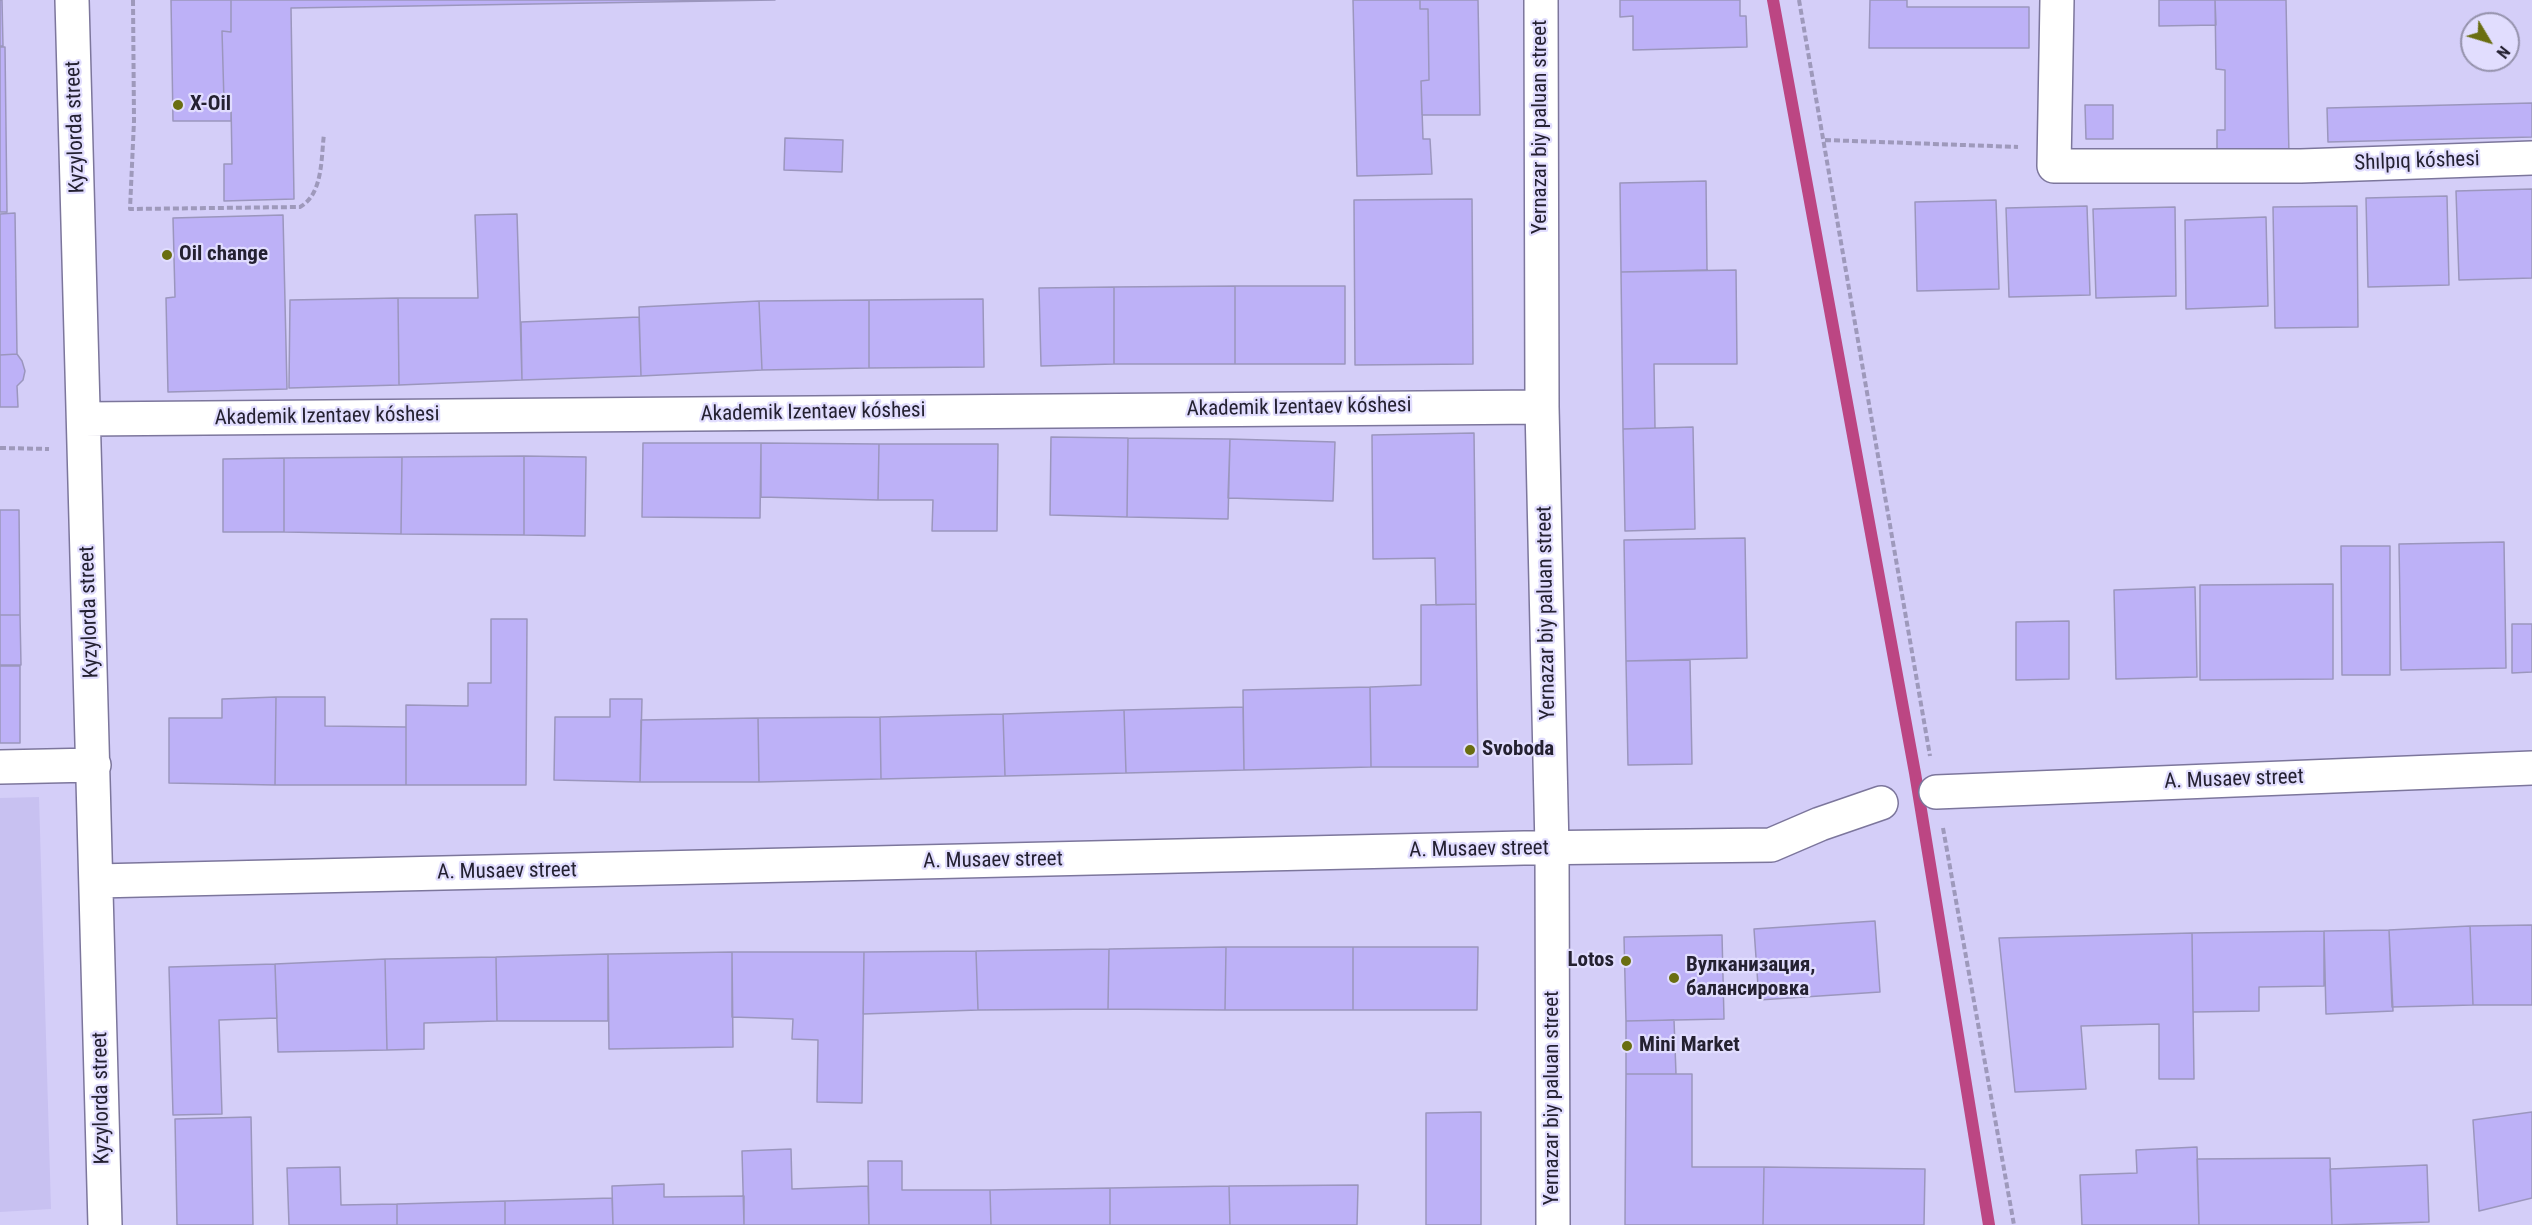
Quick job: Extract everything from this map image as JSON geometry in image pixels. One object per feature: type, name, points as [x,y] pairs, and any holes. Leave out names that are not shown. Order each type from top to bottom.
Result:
[{"type":"street","name":"Kyzylorda street","points":[[72,0],[105,1225]]},
{"type":"street","name":"Yernazar biy paluan street","points":[[1541,0],[1542,406],[1552,848],[1553,1225]]},
{"type":"street","points":[[2055,148],[2057,0]]},
{"type":"street","name":"Shılpıq kóshesi","points":[[2055,148],[2054,166],[2301,166],[2532,158]]},
{"type":"street","name":"Akademik Izentaev kóshesi","points":[[85,435],[1542,406]]},
{"type":"street","points":[[0,766],[94,765]]},
{"type":"street","name":"A. Musaev street","points":[[1936,792],[2532,768]]},
{"type":"street","name":"A. Musaev street","points":[[97,881],[1772,845],[1820,824],[1881,803]]},
{"type":"path","points":[[133,0],[134,121],[130,209],[300,207],[311,201],[317,184],[324,134]]},
{"type":"path","points":[[1799,0],[1873,436],[2014,1225]]},
{"type":"path","points":[[1824,140],[2055,148]]},
{"type":"path","points":[[0,448],[85,435]]},
{"type":"shaded area","points":[[39,797],[51,1209],[0,1212],[0,798]]},
{"type":"building","points":[[0,0],[2,0],[3,46],[0,46]]},
{"type":"building","points":[[171,0],[231,0],[231,32],[222,31],[224,102],[231,102],[231,121],[173,121]]},
{"type":"building","points":[[231,0],[775,0],[291,8],[294,199],[224,201],[224,164],[232,164],[231,102],[224,102],[222,31],[231,32]]},
{"type":"building","points":[[1353,0],[1420,0],[1420,9],[1428,9],[1429,80],[1421,81],[1423,139],[1430,139],[1432,174],[1357,176]]},
{"type":"building","points":[[1420,0],[1478,0],[1480,115],[1422,115],[1421,81],[1429,80],[1428,9],[1420,9]]},
{"type":"building","points":[[1620,0],[1740,0],[1740,16],[1746,16],[1747,47],[1633,50],[1633,16],[1620,17]]},
{"type":"building","points":[[1870,0],[1907,0],[1907,7],[2029,7],[2029,48],[1869,48]]},
{"type":"building","points":[[2159,0],[2215,0],[2216,25],[2159,26]]},
{"type":"building","points":[[2215,0],[2286,0],[2289,156],[2217,158],[2217,130],[2225,130],[2225,70],[2216,69]]},
{"type":"building","points":[[0,47],[5,47],[7,212],[0,212]]},
{"type":"building","points":[[2532,103],[2532,137],[2328,142],[2327,108]]},
{"type":"building","points":[[2085,105],[2113,105],[2113,139],[2086,139]]},
{"type":"building","points":[[785,138],[843,140],[842,172],[784,170]]},
{"type":"building","points":[[1706,181],[1707,270],[1621,272],[1620,183]]},
{"type":"building","points":[[2532,189],[2532,278],[2459,280],[2456,191]]},
{"type":"building","points":[[2447,196],[2449,285],[2368,287],[2366,198]]},
{"type":"building","points":[[1472,199],[1473,364],[1355,365],[1354,200]]},
{"type":"building","points":[[1996,200],[1999,289],[1917,291],[1915,202]]},
{"type":"building","points":[[2087,206],[2090,295],[2009,297],[2006,208]]},
{"type":"building","points":[[2357,206],[2358,327],[2275,328],[2273,207]]},
{"type":"building","points":[[2175,207],[2176,296],[2096,298],[2093,209]]},
{"type":"building","points":[[15,213],[17,354],[0,355],[0,214]]},
{"type":"building","points":[[517,214],[522,380],[399,385],[398,298],[478,298],[475,215]]},
{"type":"building","points":[[283,215],[287,389],[168,392],[166,298],[175,297],[173,218]]},
{"type":"building","points":[[2266,217],[2268,306],[2186,309],[2185,220]]},
{"type":"building","points":[[1736,270],[1737,364],[1654,364],[1655,428],[1623,429],[1621,272]]},
{"type":"building","points":[[1235,286],[1345,286],[1345,364],[1235,364]]},
{"type":"building","points":[[1235,286],[1235,364],[1114,364],[1114,287]]},
{"type":"building","points":[[1114,287],[1114,364],[1041,366],[1039,288]]},
{"type":"building","points":[[398,298],[399,385],[289,388],[290,300]]},
{"type":"building","points":[[983,299],[984,367],[869,368],[869,300]]},
{"type":"building","points":[[869,300],[869,368],[762,370],[759,301]]},
{"type":"building","points":[[759,301],[762,370],[641,376],[639,307]]},
{"type":"building","points":[[639,317],[641,376],[522,380],[521,322]]},
{"type":"building","points":[[17,354],[25,371],[23,380],[17,386],[18,407],[0,407],[0,355]]},
{"type":"building","points":[[1693,427],[1695,529],[1625,531],[1623,429]]},
{"type":"building","points":[[1474,433],[1476,604],[1436,605],[1435,558],[1373,559],[1372,435]]},
{"type":"building","points":[[1051,437],[1128,438],[1127,517],[1050,515]]},
{"type":"building","points":[[1128,438],[1230,439],[1228,519],[1127,517]]},
{"type":"building","points":[[1230,439],[1335,442],[1333,501],[1228,498]]},
{"type":"building","points":[[643,443],[761,443],[760,518],[642,517]]},
{"type":"building","points":[[761,443],[879,444],[878,500],[761,497]]},
{"type":"building","points":[[879,444],[998,444],[997,531],[932,531],[933,500],[878,500]]},
{"type":"building","points":[[524,456],[586,457],[585,536],[524,535]]},
{"type":"building","points":[[524,456],[524,535],[401,534],[402,457]]},
{"type":"building","points":[[402,457],[401,534],[284,532],[284,458]]},
{"type":"building","points":[[284,458],[284,532],[223,532],[223,459]]},
{"type":"building","points":[[0,510],[19,510],[20,615],[0,615]]},
{"type":"building","points":[[1745,538],[1747,658],[1626,661],[1624,540]]},
{"type":"building","points":[[2504,542],[2506,668],[2401,670],[2399,544]]},
{"type":"building","points":[[2341,546],[2390,546],[2390,675],[2342,675]]},
{"type":"building","points":[[2333,584],[2333,679],[2200,680],[2200,585]]},
{"type":"building","points":[[2195,587],[2197,677],[2116,679],[2114,590]]},
{"type":"building","points":[[1476,604],[1478,767],[1371,767],[1370,687],[1421,685],[1421,605]]},
{"type":"building","points":[[0,615],[20,615],[21,665],[0,665]]},
{"type":"building","points":[[491,619],[527,619],[526,785],[406,785],[406,705],[468,706],[468,683],[491,683]]},
{"type":"building","points":[[2069,621],[2069,679],[2016,680],[2016,622]]},
{"type":"building","points":[[2512,624],[2532,624],[2532,672],[2512,673]]},
{"type":"building","points":[[1690,660],[1692,764],[1628,765],[1626,661]]},
{"type":"building","points":[[0,666],[20,666],[20,743],[0,743]]},
{"type":"building","points":[[1370,687],[1371,767],[1244,770],[1243,690]]},
{"type":"building","points":[[276,697],[325,697],[325,726],[406,727],[406,785],[275,785]]},
{"type":"building","points":[[276,697],[275,785],[169,783],[169,718],[222,718],[222,699]]},
{"type":"building","points":[[610,699],[642,699],[640,782],[554,780],[555,717],[610,717]]},
{"type":"building","points":[[1243,707],[1244,770],[1126,773],[1124,710]]},
{"type":"building","points":[[1124,710],[1126,773],[1005,776],[1003,714]]},
{"type":"building","points":[[1003,714],[1005,776],[881,779],[880,717]]},
{"type":"building","points":[[880,717],[881,779],[759,782],[758,718]]},
{"type":"building","points":[[758,718],[759,782],[640,782],[641,720]]},
{"type":"building","points":[[1875,921],[1880,992],[1759,1000],[1754,929]]},
{"type":"building","points":[[2532,925],[2532,1005],[2473,1005],[2470,926]]},
{"type":"building","points":[[2470,926],[2473,1005],[2392,1007],[2389,930]]},
{"type":"building","points":[[2389,930],[2393,1011],[2326,1014],[2324,931]]},
{"type":"building","points":[[2324,931],[2324,986],[2259,987],[2259,1011],[2193,1012],[2192,933]]},
{"type":"building","points":[[2192,933],[2194,1079],[2159,1079],[2159,1024],[2081,1026],[2086,1089],[2015,1092],[1999,938]]},
{"type":"building","name":"Вулканизация, балансировка","points":[[1722,935],[1724,1019],[1626,1021],[1624,937]]},
{"type":"building","points":[[1226,947],[1353,947],[1353,1010],[1225,1010]]},
{"type":"building","points":[[1226,947],[1225,1010],[1108,1009],[1109,949]]},
{"type":"building","points":[[1353,947],[1478,947],[1477,1010],[1353,1010]]},
{"type":"building","points":[[1109,949],[1108,1009],[978,1010],[976,951]]},
{"type":"building","points":[[976,951],[978,1010],[863,1014],[864,952]]},
{"type":"building","points":[[732,952],[864,952],[862,1103],[817,1102],[818,1040],[792,1039],[793,1019],[732,1017]]},
{"type":"building","points":[[732,952],[733,1047],[609,1049],[608,954]]},
{"type":"building","points":[[608,954],[608,1021],[497,1021],[496,957]]},
{"type":"building","points":[[496,957],[497,1021],[424,1023],[424,1049],[387,1050],[385,959]]},
{"type":"building","points":[[385,959],[387,1050],[278,1052],[275,964]]},
{"type":"building","points":[[275,964],[277,1018],[219,1020],[222,1114],[173,1115],[169,967]]},
{"type":"building","points":[[1674,1020],[1676,1074],[1626,1074],[1626,1021]]},
{"type":"building","points":[[1626,1074],[1692,1074],[1692,1167],[1764,1167],[1763,1225],[1625,1225]]},
{"type":"building","points":[[1481,1112],[1481,1225],[1426,1225],[1426,1113]]},
{"type":"building","points":[[2532,1112],[2532,1198],[2479,1211],[2473,1120]]},
{"type":"building","points":[[251,1117],[253,1225],[177,1225],[175,1119]]},
{"type":"building","points":[[2197,1147],[2199,1225],[2082,1225],[2080,1175],[2137,1173],[2136,1150]]},
{"type":"building","points":[[791,1149],[792,1189],[868,1186],[869,1225],[744,1225],[742,1151]]},
{"type":"building","points":[[2330,1158],[2332,1225],[2199,1225],[2197,1159]]},
{"type":"building","points":[[868,1161],[902,1161],[902,1190],[990,1190],[991,1225],[869,1225]]},
{"type":"building","points":[[2427,1165],[2429,1222],[2332,1225],[2330,1169]]},
{"type":"building","points":[[340,1167],[341,1205],[397,1204],[397,1225],[289,1225],[287,1168]]},
{"type":"building","points":[[1764,1167],[1925,1169],[1924,1225],[1763,1225]]},
{"type":"building","points":[[664,1184],[664,1197],[744,1196],[744,1225],[613,1225],[612,1186]]},
{"type":"building","points":[[1358,1185],[1357,1225],[1230,1225],[1229,1186]]},
{"type":"building","points":[[1229,1186],[1230,1225],[1110,1225],[1110,1188]]},
{"type":"building","points":[[1110,1188],[1110,1225],[991,1225],[990,1190]]},
{"type":"building","points":[[612,1198],[613,1225],[505,1225],[505,1201]]},
{"type":"building","points":[[505,1201],[505,1225],[397,1225],[397,1204]]},
{"type":"waterway","points":[[1773,0],[1915,773],[1989,1225]]},
{"type":"place","name":"X-Oil","points":[[178,105]]},
{"type":"place","name":"Oil change","points":[[167,255]]},
{"type":"place","name":"Svoboda","points":[[1470,750]]},
{"type":"place","name":"Lotos","points":[[1626,961]]},
{"type":"place","name":"Вулканизация, балансировка","points":[[1674,978]]},
{"type":"place","name":"Mini Market","points":[[1627,1046]]}]
